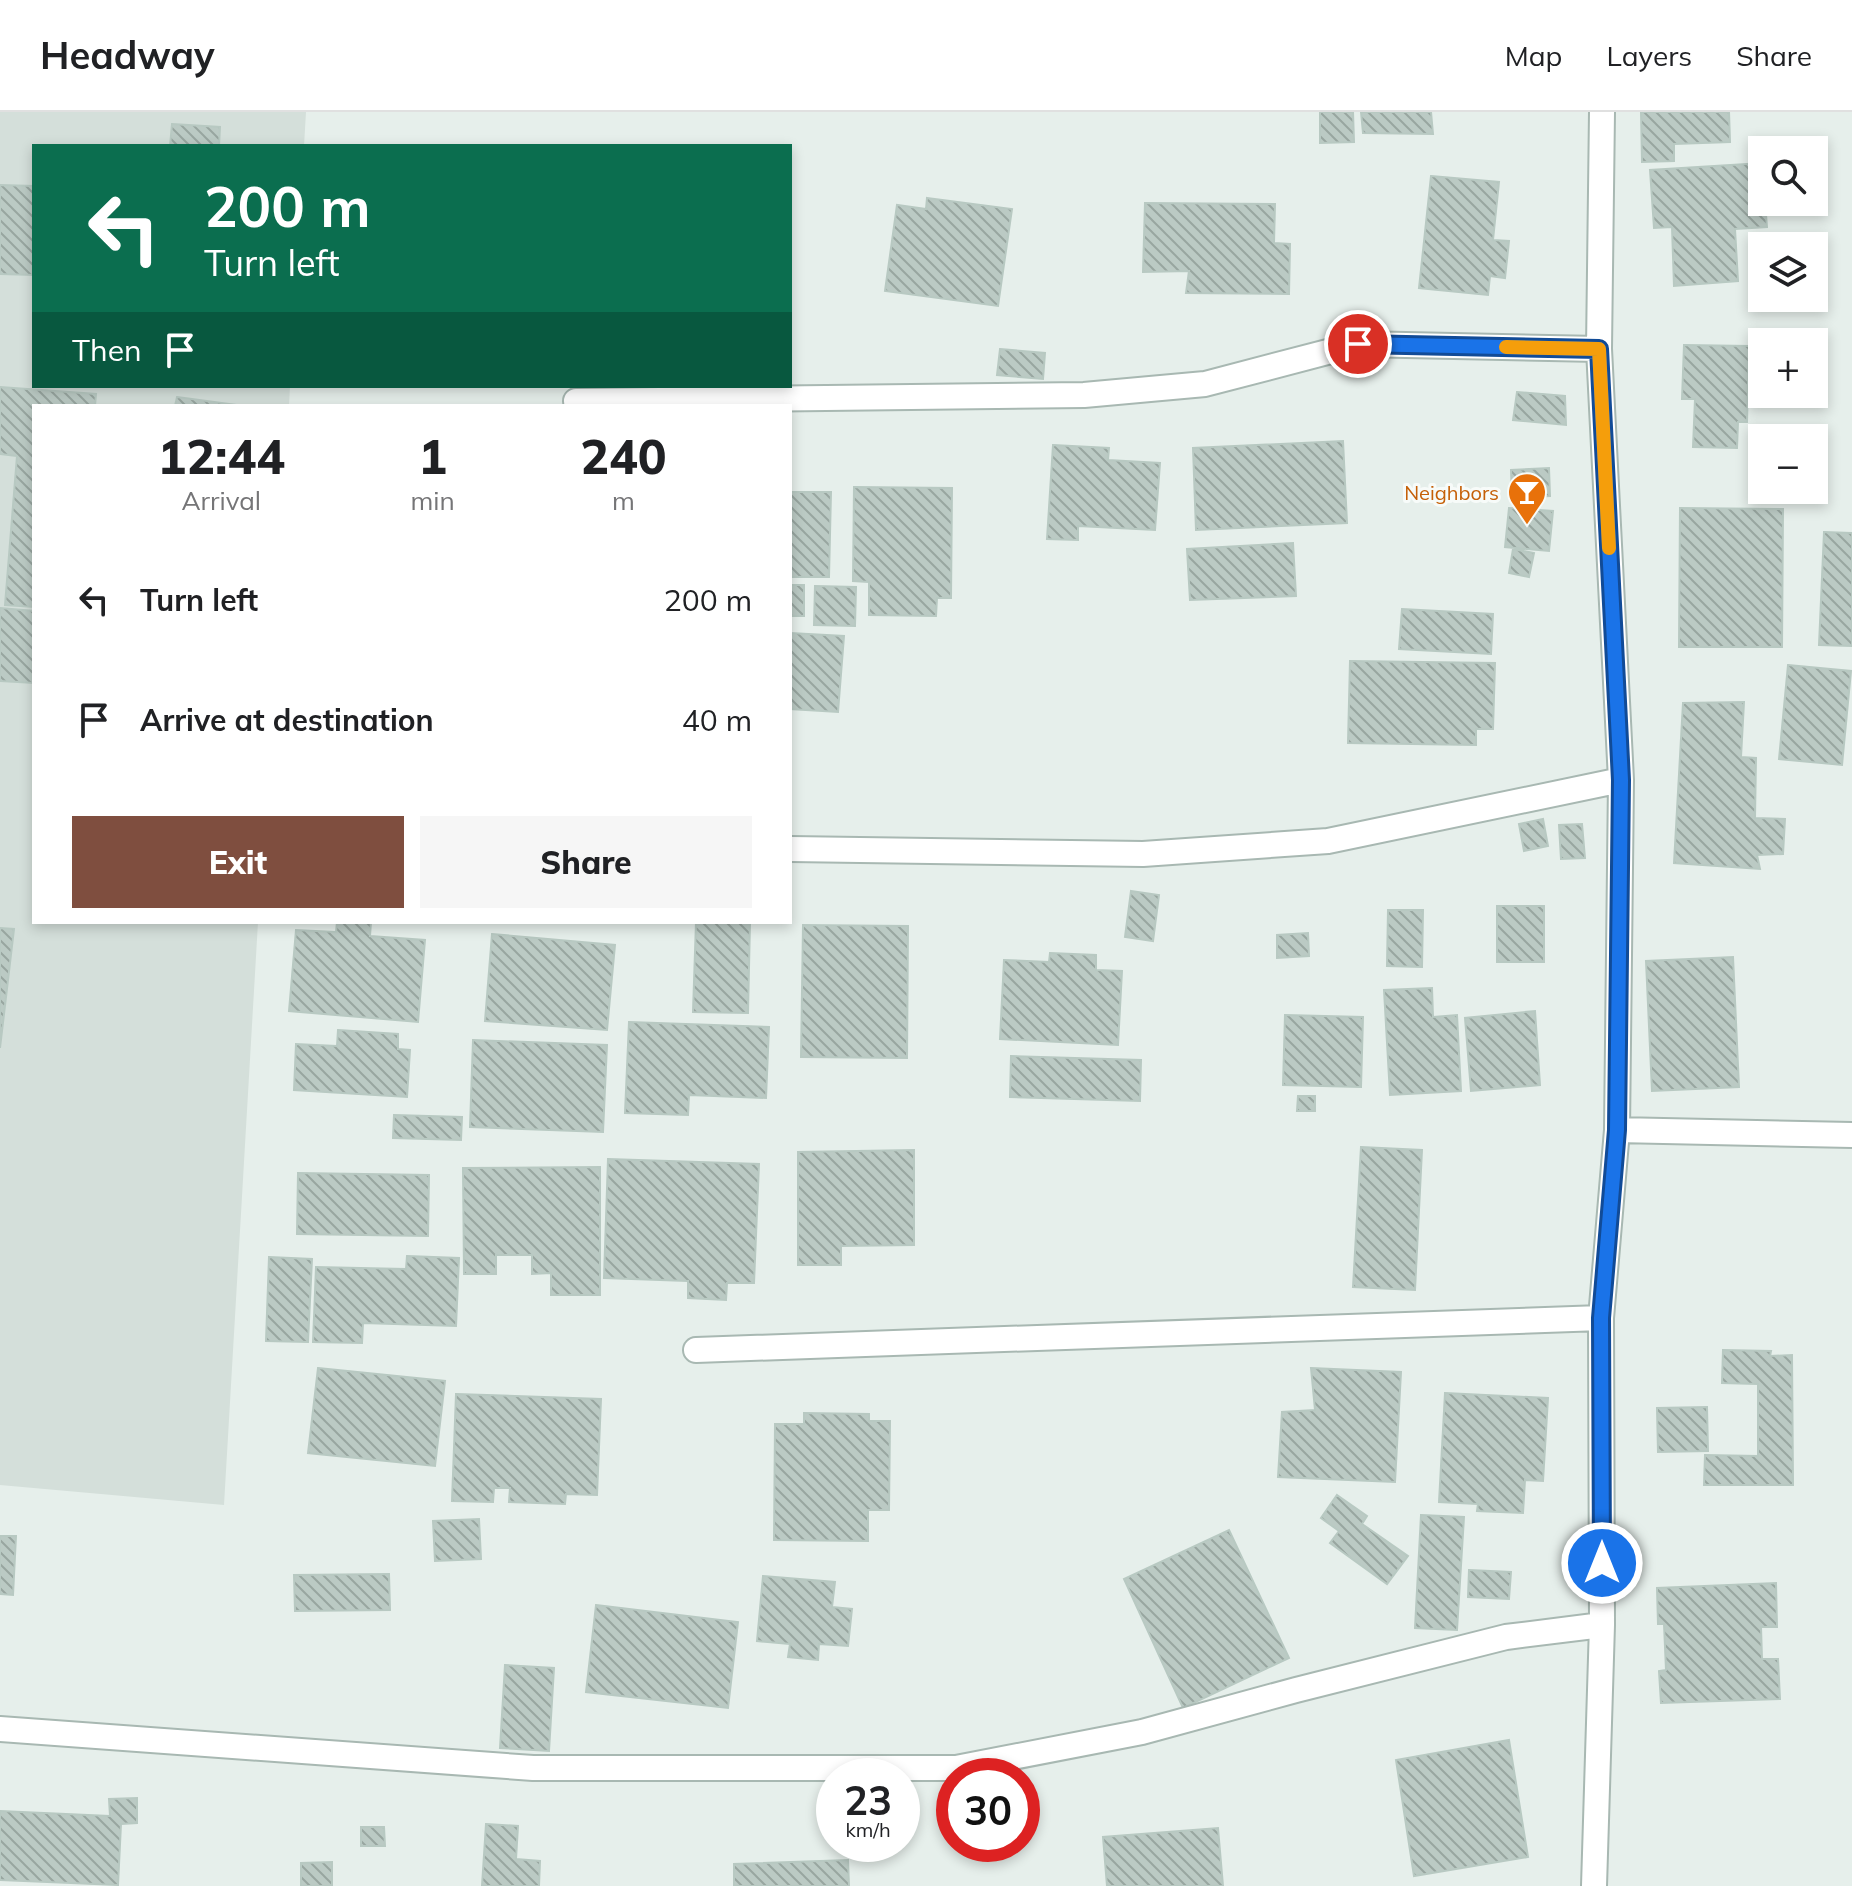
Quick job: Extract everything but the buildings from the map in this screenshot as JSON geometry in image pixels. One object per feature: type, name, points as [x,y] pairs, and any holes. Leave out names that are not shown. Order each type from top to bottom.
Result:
[{"type":"street","points":[[1594,1886],[1602,1625],[1601,1318],[1617,1130],[1621,780],[1599,349],[1602,112]]},
{"type":"street","points":[[576,401],[1084,395],[1205,384],[1358,344],[1599,349]]},
{"type":"street","points":[[792,849],[1143,854],[1328,841],[1621,780]]},
{"type":"street","points":[[1617,1130],[1852,1135]]},
{"type":"street","points":[[696,1350],[1601,1318]]},
{"type":"street","points":[[0,1729],[533,1768],[956,1768],[1142,1732],[1506,1637],[1602,1625]]},
{"type":"shaded area","points":[[0,112],[306,112],[304,144],[32,144],[32,388],[290,388],[289,404],[32,404],[32,924],[258,924],[224,1505],[0,1485]]},
{"type":"slow traffic","points":[[1506,347],[1599,349],[1609,548]]},
{"type":"place","name":"Neighbors","points":[[1527,526]]},
{"type":"route","points":[[1358,344],[1599,349],[1621,780],[1617,1130],[1601,1318],[1602,1563]]}]
